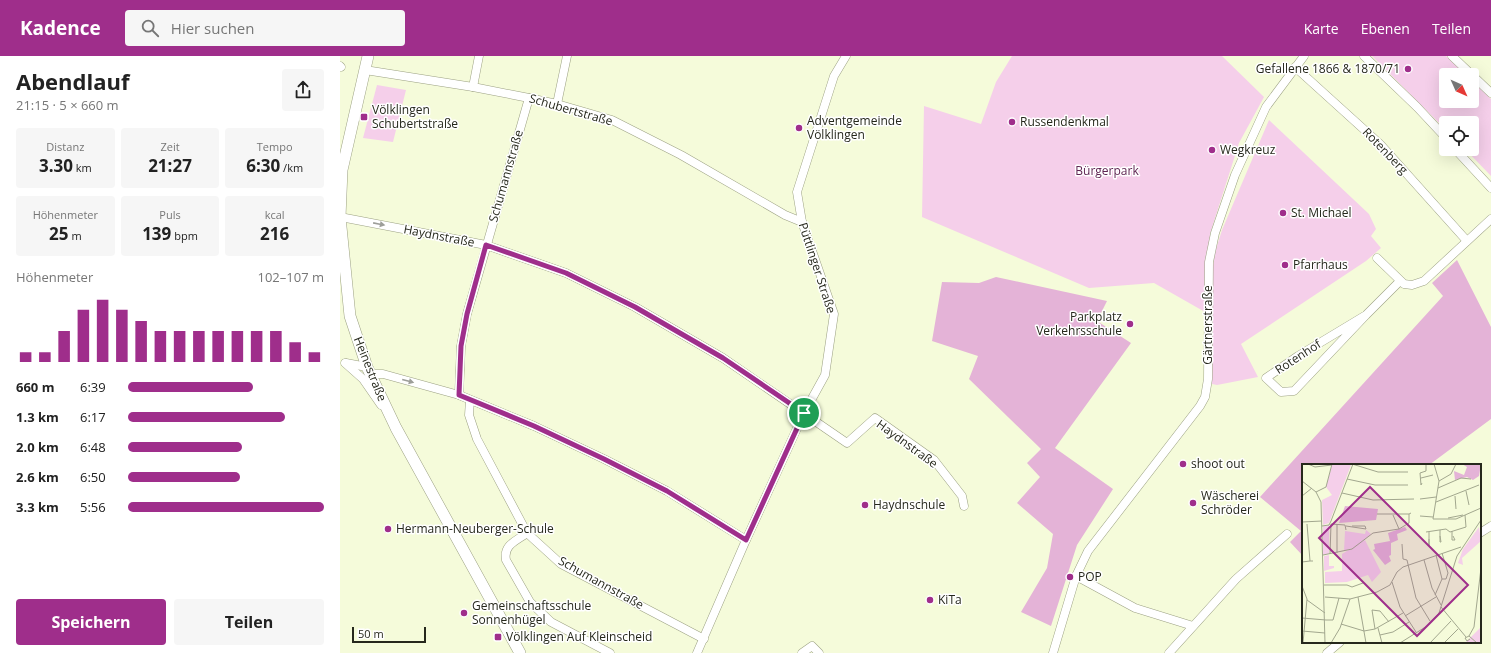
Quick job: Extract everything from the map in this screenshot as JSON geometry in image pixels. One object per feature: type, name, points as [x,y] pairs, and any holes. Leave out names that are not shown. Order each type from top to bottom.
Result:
[{"type":"main road","name":"Heinestraße","points":[[368,56],[342,170],[340,217],[350,316],[368,371],[396,428],[520,653]]},
{"type":"street","points":[[473,87],[479,56]]},
{"type":"street","points":[[557,104],[567,56]]},
{"type":"street","name":"Püttlinger Straße","points":[[697,653],[746,540],[804,413],[825,375],[834,314],[802,222],[797,192],[834,76],[846,56]]},
{"type":"street","name":"Gärtnerstraße","points":[[1053,653],[1076,576],[1088,551],[1197,410],[1205,397],[1208,379],[1209,352],[1209,262],[1215,233],[1235,175],[1266,107],[1304,56]]},
{"type":"street","points":[[1364,56],[1439,131]]},
{"type":"street","points":[[1452,56],[1491,93]]},
{"type":"street","name":"Rotenberg","points":[[1295,67],[1380,144],[1467,241]]},
{"type":"street","name":"Schubertstraße","points":[[365,70],[473,87],[529,98],[557,104],[612,120],[681,155],[785,215],[802,222]]},
{"type":"street","name":"Schumannstraße","points":[[459,395],[461,346],[467,314],[529,98]]},
{"type":"street","points":[[1462,156],[1491,188]]},
{"type":"street","name":"Haydnstraße","points":[[340,217],[486,245],[566,273],[635,307],[723,358],[847,443],[875,418],[934,460],[962,496],[964,506]]},
{"type":"street","points":[[1377,258],[1400,281],[1408,285],[1418,284],[1424,281],[1491,219]]},
{"type":"street","name":"Rotenhof","points":[[1366,315],[1298,356],[1266,378],[1281,392],[1294,391],[1400,281]]},
{"type":"street","points":[[343,363],[459,395],[534,426],[667,491],[746,540]]},
{"type":"street","points":[[343,363],[363,379],[396,428]]},
{"type":"street","name":"Schumannstraße","points":[[470,400],[469,415],[477,439],[527,533],[561,564],[704,639]]},
{"type":"street","points":[[1481,532],[1491,526]]},
{"type":"street","points":[[527,533],[509,546],[505,553],[506,560],[530,602],[551,622],[608,652]]},
{"type":"street","points":[[1169,653],[1236,579],[1287,534]]},
{"type":"street","points":[[1076,576],[1135,608],[1193,626]]},
{"type":"street","points":[[1327,653],[1339,643]]},
{"type":"street","points":[[802,653],[812,646],[819,653]]},
{"type":"green space","name":"Bürgerpark","points":[[1012,56],[1222,56],[1264,97],[1239,143],[1210,234],[1205,312],[1154,283],[1089,288],[922,217],[924,106],[981,124],[996,82]]},
{"type":"green space","points":[[1372,56],[1446,56],[1459,68],[1439,68],[1439,108],[1479,108],[1479,88],[1491,99],[1491,176],[1472,156],[1479,156],[1479,116],[1439,116],[1439,123]]},
{"type":"green space","points":[[377,85],[406,90],[393,142],[363,138]]},
{"type":"green space","points":[[1269,120],[1369,214],[1376,229],[1371,236],[1381,248],[1366,261],[1241,344],[1258,377],[1217,385],[1212,384],[1213,266],[1215,252],[1222,230]]},
{"type":"shaded area","points":[[1457,260],[1491,327],[1491,419],[1430,464],[1302,464],[1302,555],[1290,542],[1301,531],[1260,497],[1443,296],[1432,283]]},
{"type":"shaded area","points":[[996,277],[1107,301],[1097,321],[1131,343],[1055,448],[1113,489],[1077,545],[1051,626],[1021,612],[1047,568],[1053,534],[1017,503],[1040,477],[1027,463],[1041,449],[969,379],[978,356],[932,341],[942,282],[979,283]]},
{"type":"place","name":"Gefallene 1866 & 1870/71","points":[[1408,69]]},
{"type":"place","name":"Völklingen Schubertstraße","points":[[364,117]]},
{"type":"place","name":"Russendenkmal","points":[[1012,122]]},
{"type":"place","name":"Adventgemeinde Völklingen","points":[[799,128]]},
{"type":"place","name":"Wegkreuz","points":[[1212,150]]},
{"type":"place","name":"St. Michael","points":[[1283,213]]},
{"type":"place","name":"Pfarrhaus","points":[[1285,265]]},
{"type":"place","name":"Parkplatz Verkehrsschule","points":[[1130,324]]},
{"type":"place","name":"shoot out","points":[[1183,464]]},
{"type":"place","name":"Wäscherei Schröder","points":[[1193,503]]},
{"type":"place","name":"Haydnschule","points":[[865,505]]},
{"type":"place","name":"Hermann-Neuberger-Schule","points":[[388,529]]},
{"type":"place","name":"POP","points":[[1070,577]]},
{"type":"place","name":"KiTa","points":[[930,600]]},
{"type":"place","name":"Gemeinschaftsschule Sonnenhügel","points":[[464,613]]},
{"type":"place","name":"Völklingen Auf Kleinscheid","points":[[498,637]]},
{"type":"route","points":[[486,245],[566,273],[635,307],[723,358],[804,413],[746,540],[667,491],[604,459],[534,426],[459,395],[461,346],[467,314],[486,245]]}]
